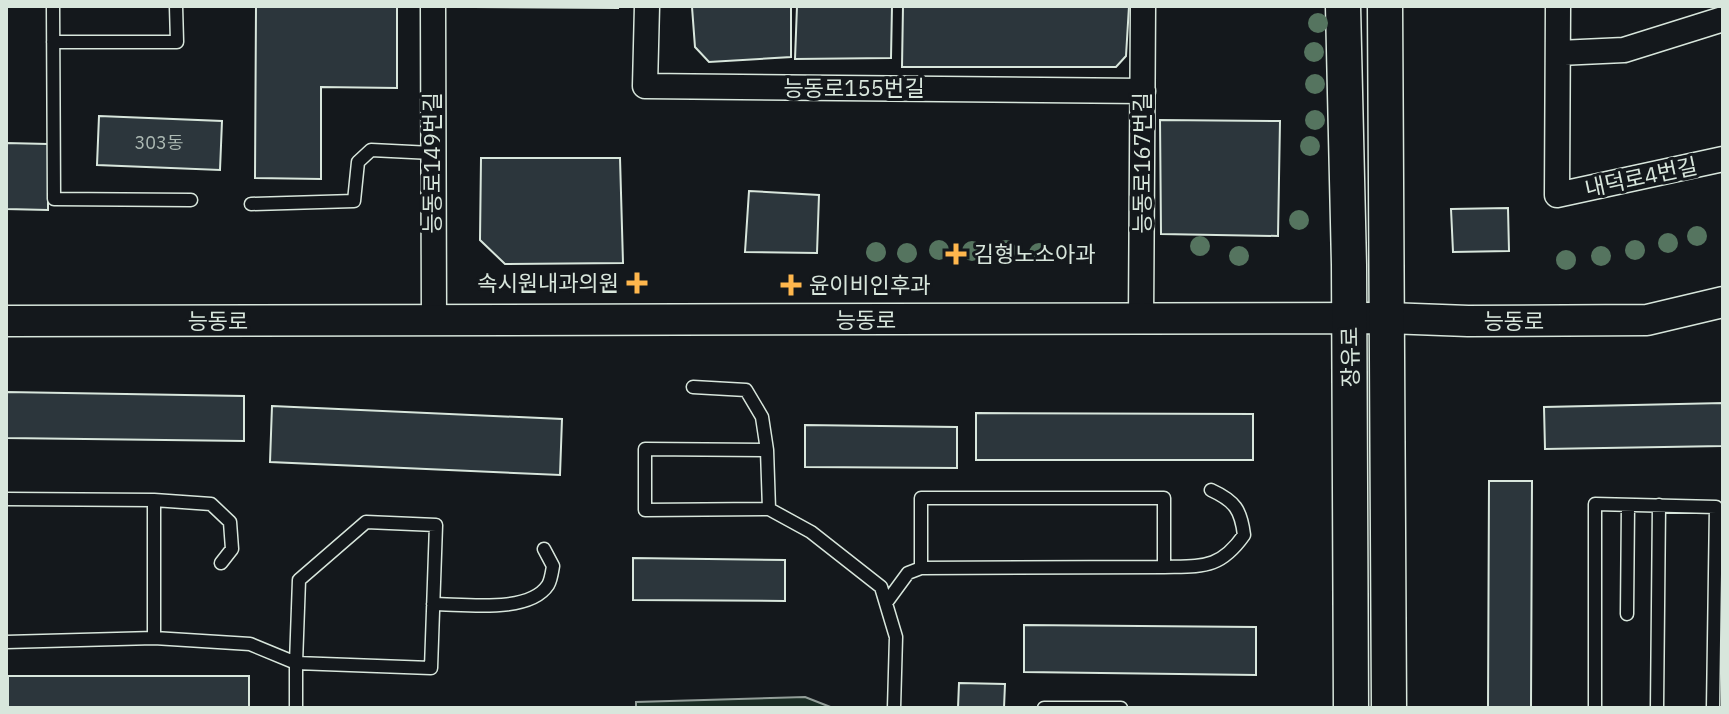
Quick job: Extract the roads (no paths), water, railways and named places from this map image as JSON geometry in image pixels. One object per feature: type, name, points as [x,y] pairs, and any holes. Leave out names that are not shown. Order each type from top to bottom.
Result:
[{"type":"main road","name":"장유로","points":[[1343,6],[1349,320],[1351,708]]},
{"type":"main road","name":"장유로","points":[[1385,6],[1389,708]]},
{"type":"street","name":"능동로149번길","points":[[433,6],[434,320]]},
{"type":"street","name":"능동로155번길","points":[[647,6],[645,86],[1143,91]]},
{"type":"street","name":"능동로167번길","points":[[1141,320],[1143,6]]},
{"type":"street","name":"내덕로4번길","points":[[1558,6],[1557,195],[1723,159]]},
{"type":"street","points":[[1559,53],[1624,50],[1723,19]]},
{"type":"street","name":"능동로","points":[[6,321],[1647,320],[1723,302]]},
{"type":"lane","points":[[53,6],[54,199],[191,200]]},
{"type":"lane","points":[[53,42],[177,42],[176,6]]},
{"type":"lane","points":[[251,204],[354,201],[358,162],[371,150],[432,153]]},
{"type":"lane","points":[[693,387],[746,390],[762,417],[767,450],[769,509]]},
{"type":"lane","points":[[767,450],[645,449],[645,510],[769,509],[811,532],[881,587],[896,637],[894,708]]},
{"type":"lane","points":[[886,603],[908,573],[921,568],[1208,566],[1231,554],[1244,535],[1241,514],[1226,497],[1211,490]]},
{"type":"lane","points":[[921,568],[921,498],[1164,498],[1164,567]]},
{"type":"lane","points":[[6,499],[154,500],[211,504],[230,522],[232,549],[221,563]]},
{"type":"lane","points":[[154,500],[154,638]]},
{"type":"lane","points":[[1595,708],[1595,504],[1716,507],[1713,708]]},
{"type":"lane","points":[[1627,614],[1628,505]]},
{"type":"lane","points":[[1657,708],[1659,505]]},
{"type":"lane","points":[[6,642],[154,638],[250,644],[296,663],[431,668],[436,525],[366,522],[299,580],[296,663],[296,708]]},
{"type":"lane","points":[[433,604],[498,605],[530,601],[548,584],[551,575],[553,566],[544,549]]},
{"type":"lane","points":[[1044,708],[1121,708]]},
{"type":"place","name":"김형노소아과","points":[[956,254]]},
{"type":"place","name":"속시원내과의원","points":[[637,283]]},
{"type":"place","name":"윤이비인후과","points":[[791,285]]}]
